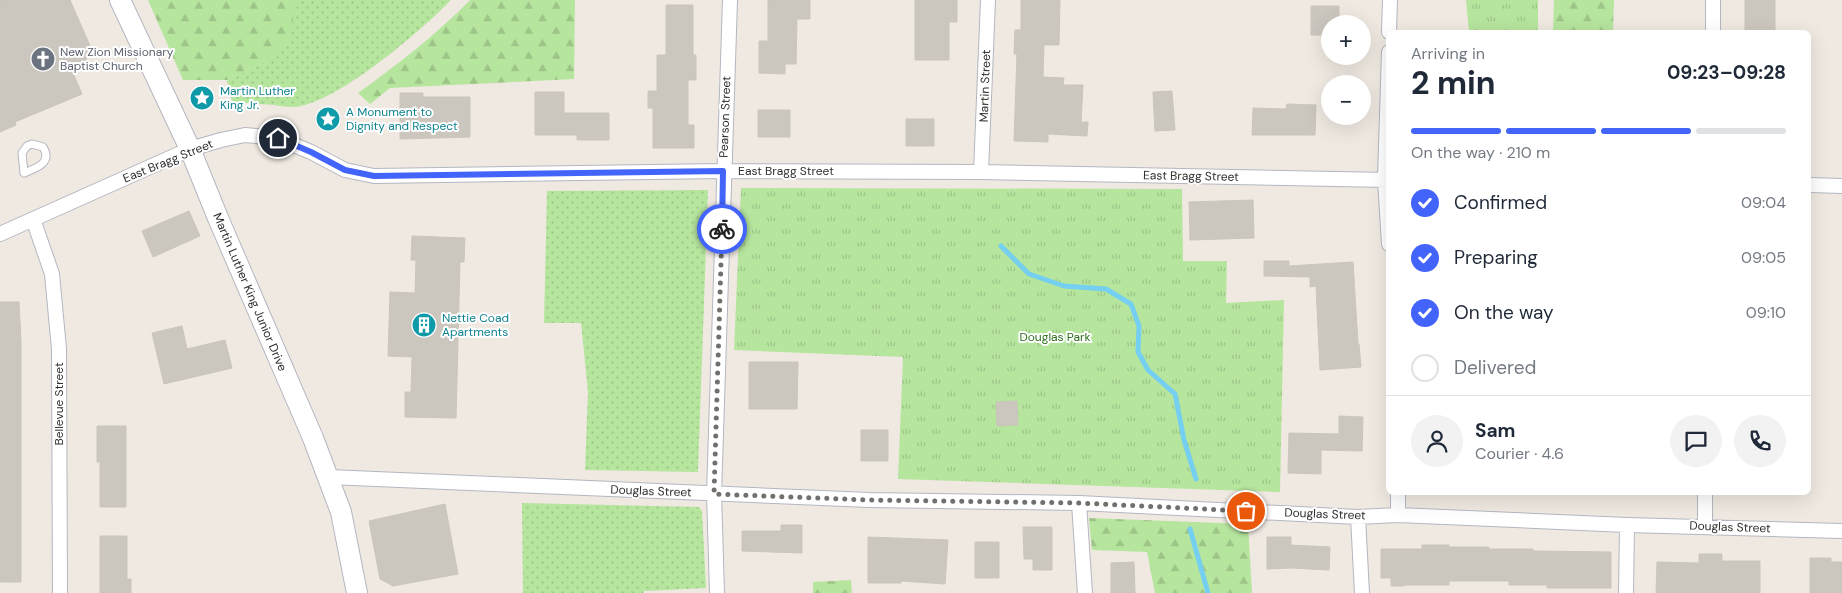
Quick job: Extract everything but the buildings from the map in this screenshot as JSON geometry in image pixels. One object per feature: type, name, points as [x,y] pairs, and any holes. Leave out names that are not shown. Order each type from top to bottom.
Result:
[{"type":"main road","name":"Martin Luther King Junior Drive","points":[[120,0],[190,149],[329,477],[341,512],[357,593]]},
{"type":"street","name":"Pearson Street","points":[[718,593],[714,494],[730,0]]},
{"type":"street","name":"Martin Street","points":[[981,172],[988,0]]},
{"type":"street","points":[[1389,30],[1390,0]]},
{"type":"street","points":[[1713,0],[1713,30]]},
{"type":"street","name":"East Bragg Street","points":[[0,234],[190,149],[245,135],[278,138],[311,152],[345,170],[374,176],[723,171],[981,172],[1386,180]]},
{"type":"street","points":[[1811,185],[1842,186]]},
{"type":"street","name":"Bellevue Street","points":[[33,219],[52,274],[59,349],[60,593]]},
{"type":"street","name":"Douglas Street","points":[[329,477],[869,500],[1079,503],[1358,517],[1398,515],[1628,525],[1842,531]]},
{"type":"street","points":[[1398,495],[1398,515]]},
{"type":"street","points":[[1705,526],[1706,495]]},
{"type":"street","points":[[1079,503],[1085,593]]},
{"type":"street","points":[[1358,517],[1362,593]]},
{"type":"street","points":[[1626,593],[1628,525]]},
{"type":"green space","points":[[148,0],[295,0],[291,38],[263,63],[227,80],[183,80]]},
{"type":"green space","points":[[295,0],[451,0],[399,47],[353,81],[331,94],[310,103],[293,107],[232,102],[227,80],[263,63]]},
{"type":"green space","points":[[470,0],[575,0],[574,79],[390,88],[370,104],[358,93],[416,49]]},
{"type":"green space","points":[[1466,0],[1538,0],[1538,30],[1469,30]]},
{"type":"green space","points":[[1554,0],[1614,0],[1613,30],[1553,30]]},
{"type":"green space","name":"Douglas Park","points":[[741,188],[1182,189],[1183,261],[1227,261],[1226,303],[1284,300],[1280,492],[898,479],[903,357],[734,350]]},
{"type":"green space","points":[[708,190],[698,472],[585,470],[588,392],[581,323],[544,323],[547,191]]},
{"type":"green space","points":[[522,503],[699,507],[702,511],[706,588],[644,591],[643,593],[523,593]]},
{"type":"green space","points":[[1089,518],[1248,524],[1252,593],[1155,593],[1147,552],[1092,550]]},
{"type":"green space","points":[[851,580],[852,593],[813,593],[813,582]]},
{"type":"waterway","points":[[1001,246],[1029,274],[1064,286],[1106,289],[1131,304],[1139,326],[1138,352],[1148,370],[1175,394],[1184,440],[1196,479]]},
{"type":"waterway","points":[[1190,529],[1208,593]]},
{"type":"way so far","points":[[722,229],[714,494],[869,500],[1079,503],[1246,511]]},
{"type":"place","name":"New Zion Missionary Baptist Church","points":[[43,59]]},
{"type":"place","name":"Martin Luther King Jr.","points":[[202,98]]},
{"type":"place","name":"A Monument to Dignity and Respect","points":[[328,119]]},
{"type":"place","name":"Nettie Coad Apartments","points":[[424,325]]},
{"type":"route","points":[[278,138],[311,152],[345,170],[374,176],[723,171],[722,229]]}]
